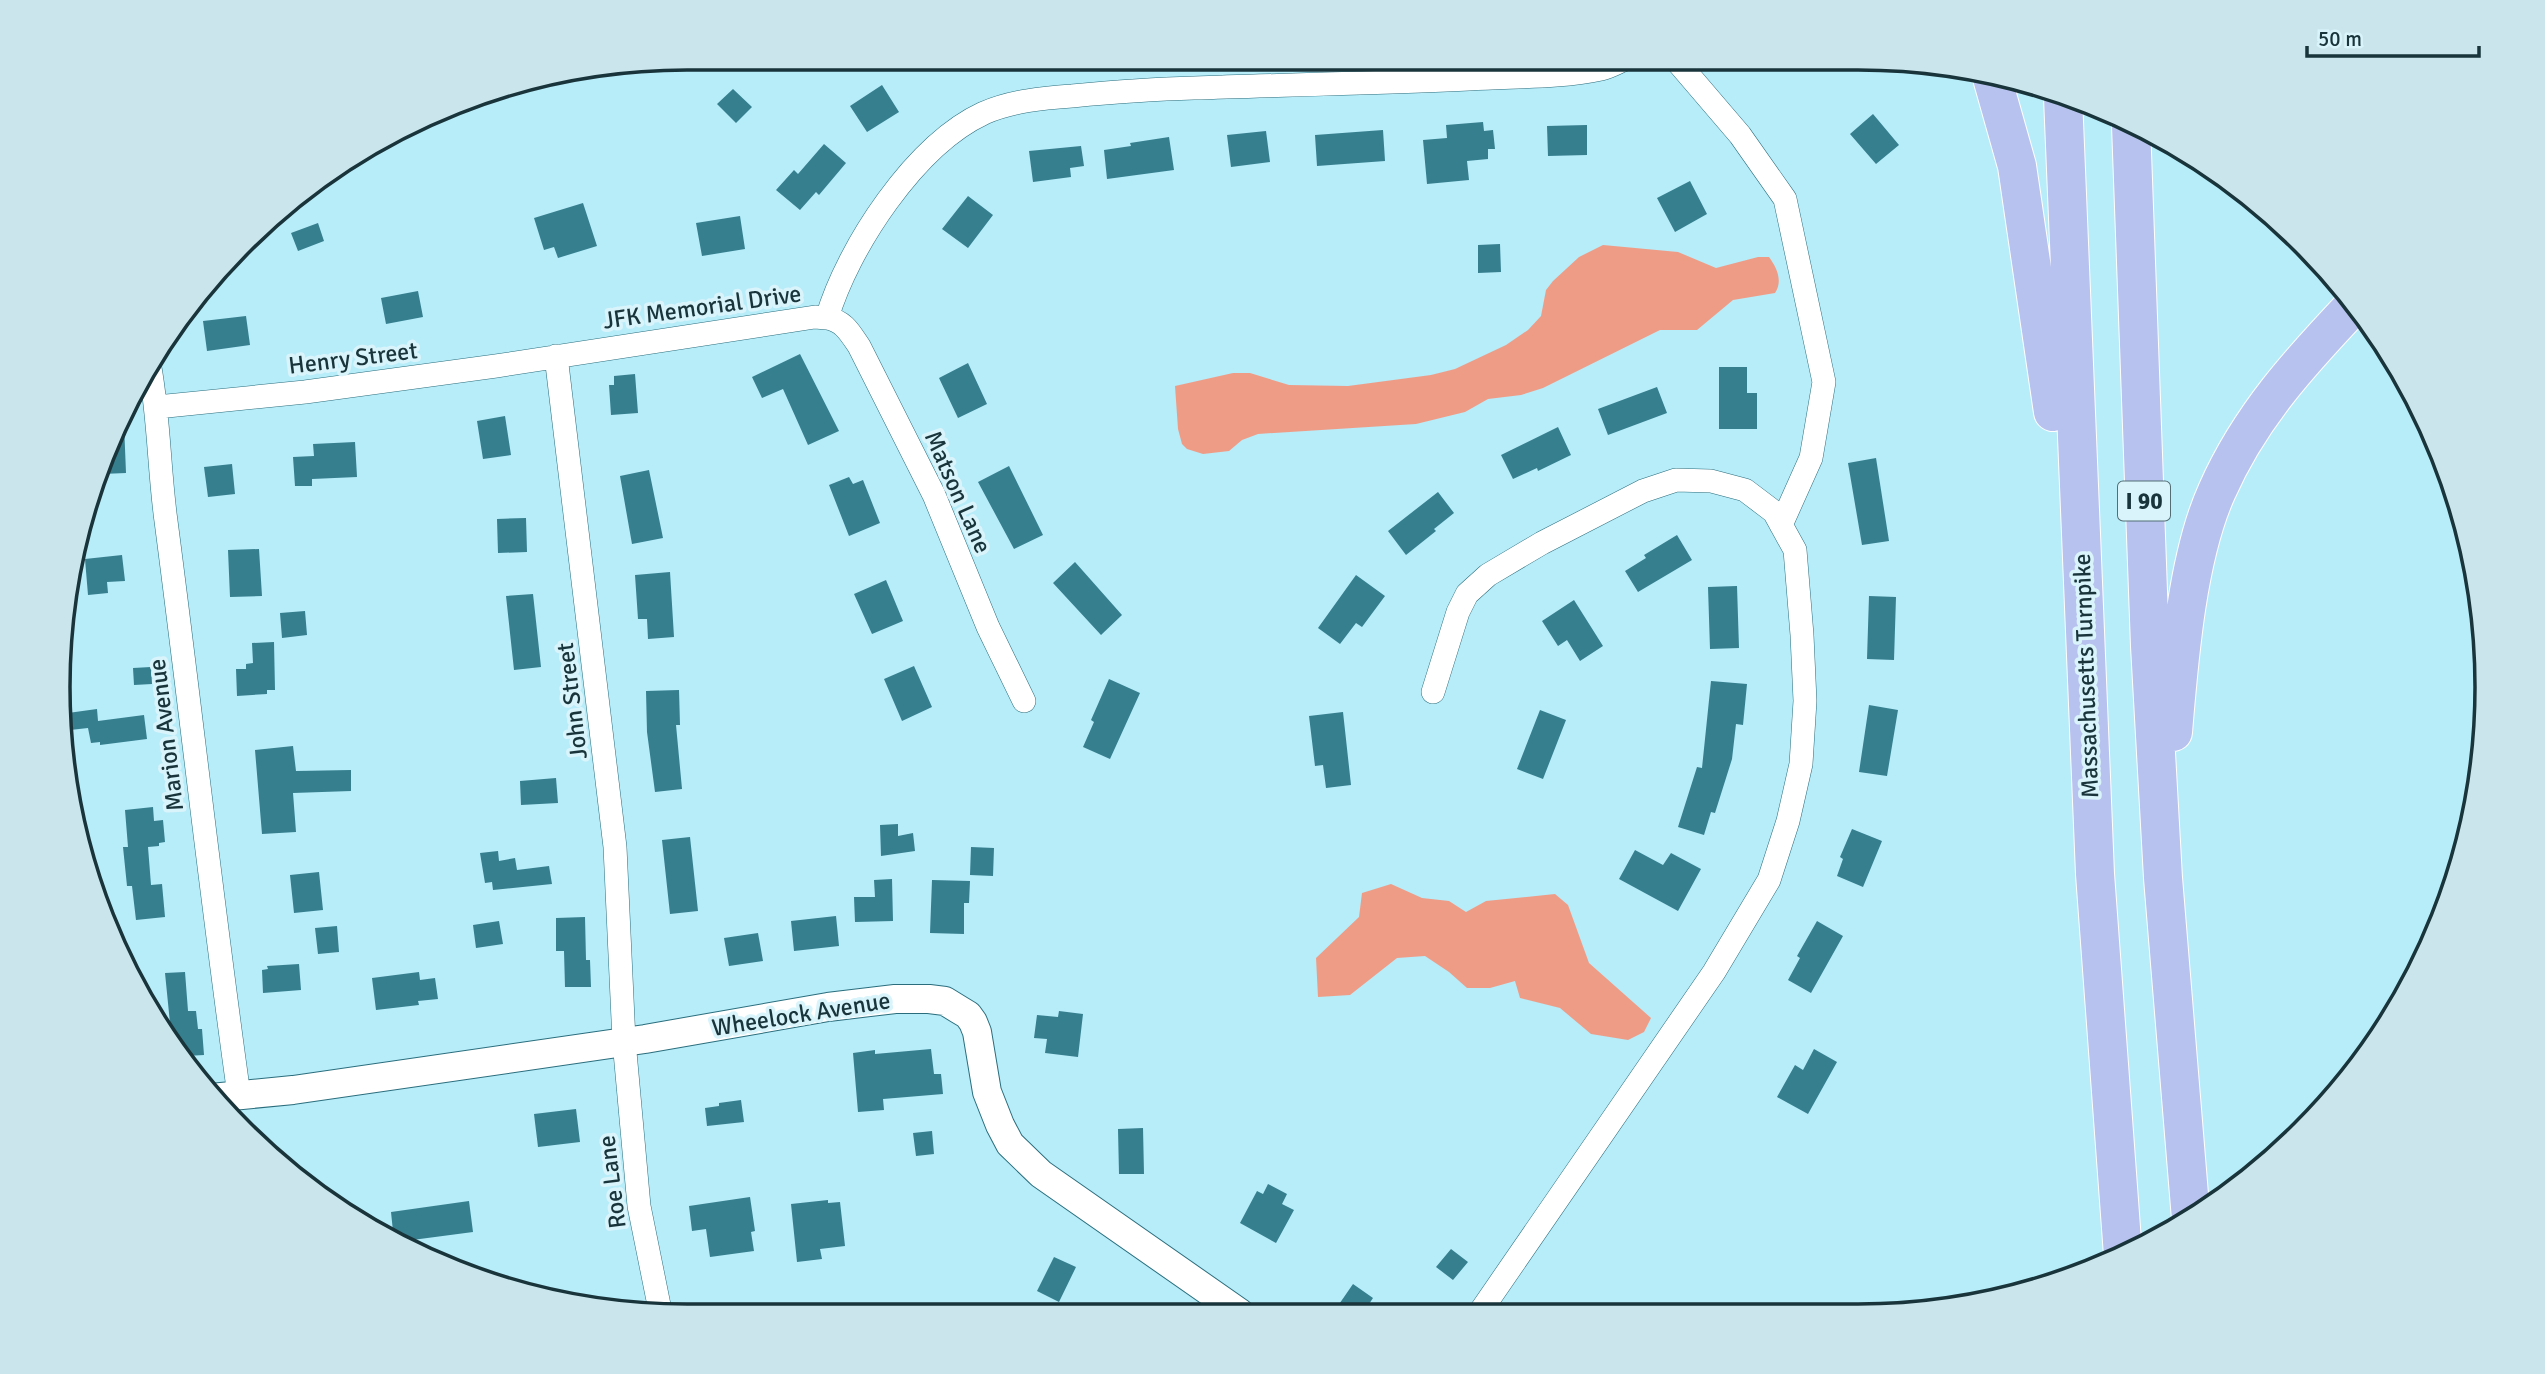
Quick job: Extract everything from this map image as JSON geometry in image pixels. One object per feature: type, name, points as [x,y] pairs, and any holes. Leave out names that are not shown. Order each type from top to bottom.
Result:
[{"type":"highway","points":[[1993,85],[2017,166],[2026,223],[2063,492],[2087,710]]},
{"type":"highway","name":"Massachusetts Turnpike","points":[[2063,106],[2095,888],[2122,1244]]},
{"type":"highway","name":"I 90","points":[[2131,134],[2150,646],[2162,878],[2190,1207]]},
{"type":"highway","points":[[2162,878],[2176,695],[2195,564],[2205,524],[2217,491],[2274,394],[2348,312]]},
{"type":"street","name":"JFK Memorial Drive","points":[[556,356],[815,317],[827,318],[835,291],[853,253],[912,172],[929,152],[964,125],[1002,106],[1046,98],[1135,90],[1404,82],[1550,75],[1589,70]]},
{"type":"street","points":[[1684,70],[1740,135],[1785,199],[1824,382],[1811,458],[1781,525]]},
{"type":"street","name":"Matson Lane","points":[[827,318],[843,325],[859,346],[934,495],[988,627],[1024,701]]},
{"type":"street","name":"Henry Street","points":[[157,407],[305,392],[556,356]]},
{"type":"street","name":"John Street","points":[[556,356],[615,847],[624,1041]]},
{"type":"street","name":"Marion Avenue","points":[[152,380],[157,407],[163,505],[217,936],[225,1096]]},
{"type":"street","points":[[1433,692],[1458,612],[1467,594],[1488,575],[1643,491],[1676,480],[1711,481],[1745,490],[1774,512],[1794,550],[1805,701],[1801,764],[1788,821],[1769,880],[1714,972],[1486,1304]]},
{"type":"street","name":"Wheelock Avenue","points":[[226,1097],[624,1041],[828,1007],[895,999],[945,1001],[968,1015],[978,1032],[987,1092],[992,1106],[1010,1144],[1024,1160],[1227,1304]]},
{"type":"street","name":"Roe Lane","points":[[624,1041],[639,1206],[659,1303]]},
{"type":"shaded area","points":[[1603,245],[1678,252],[1716,268],[1758,257],[1769,257],[1777,270],[1779,284],[1775,293],[1733,300],[1697,330],[1660,330],[1543,388],[1521,395],[1488,399],[1465,412],[1416,424],[1258,434],[1242,440],[1229,451],[1203,454],[1187,449],[1182,444],[1178,429],[1175,386],[1233,373],[1250,373],[1289,385],[1348,386],[1431,375],[1455,369],[1506,345],[1528,330],[1541,316],[1546,290],[1553,281],[1579,257]]},
{"type":"shaded area","points":[[1391,884],[1422,898],[1449,901],[1466,912],[1486,901],[1555,894],[1568,905],[1589,963],[1651,1018],[1644,1032],[1628,1040],[1591,1034],[1560,1008],[1520,998],[1515,981],[1490,988],[1467,988],[1425,956],[1397,958],[1350,995],[1318,997],[1316,958],[1359,917],[1362,893]]},
{"type":"building","points":[[882,85],[899,112],[867,132],[850,106]]},
{"type":"building","points":[[733,89],[752,107],[736,123],[717,104]]},
{"type":"building","points":[[1873,114],[1899,145],[1876,164],[1850,134]]},
{"type":"building","points":[[1483,122],[1484,131],[1493,130],[1495,149],[1488,149],[1488,159],[1467,161],[1469,180],[1427,184],[1423,140],[1447,138],[1446,125]]},
{"type":"building","points":[[1587,125],[1587,155],[1548,156],[1547,126]]},
{"type":"building","points":[[1383,130],[1385,161],[1317,166],[1315,135]]},
{"type":"building","points":[[1266,131],[1270,162],[1231,167],[1227,135]]},
{"type":"building","points":[[1169,137],[1174,170],[1107,179],[1104,150]]},
{"type":"building","points":[[824,144],[846,163],[819,195],[816,192],[800,210],[776,190],[794,170],[798,174]]},
{"type":"building","points":[[1081,146],[1084,166],[1070,168],[1071,177],[1033,182],[1029,151]]},
{"type":"building","points":[[1690,181],[1707,214],[1675,232],[1657,198]]},
{"type":"building","points":[[968,196],[993,215],[968,248],[942,229]]},
{"type":"building","points":[[583,203],[597,246],[558,258],[554,247],[544,250],[534,218]]},
{"type":"building","points":[[740,216],[745,249],[702,256],[696,223]]},
{"type":"building","points":[[318,223],[324,241],[298,251],[291,233]]},
{"type":"building","points":[[1500,244],[1501,272],[1478,273],[1478,245]]},
{"type":"building","points":[[418,291],[423,317],[386,324],[381,298]]},
{"type":"building","points":[[246,316],[250,345],[207,351],[203,321]]},
{"type":"building","points":[[800,354],[839,431],[808,445],[783,389],[762,398],[752,377]]},
{"type":"building","points":[[968,363],[987,404],[958,418],[939,378]]},
{"type":"building","points":[[1719,367],[1747,367],[1747,393],[1757,393],[1757,429],[1719,429]]},
{"type":"building","points":[[635,374],[638,413],[611,415],[609,385],[614,385],[614,376]]},
{"type":"building","points":[[1657,387],[1667,413],[1608,435],[1598,409]]},
{"type":"building","points":[[505,416],[511,455],[483,459],[477,421]]},
{"type":"building","points":[[1558,427],[1571,455],[1538,471],[1537,468],[1513,479],[1501,455]]},
{"type":"building","points":[[124,435],[126,473],[109,474]]},
{"type":"building","points":[[355,442],[357,477],[312,479],[312,486],[295,486],[293,457],[314,456],[313,444]]},
{"type":"building","points":[[1876,458],[1889,541],[1862,545],[1848,463]]},
{"type":"building","points":[[232,464],[235,494],[208,497],[204,467]]},
{"type":"building","points":[[1009,466],[1043,535],[1014,549],[978,482]]},
{"type":"building","points":[[649,470],[663,538],[632,544],[620,476]]},
{"type":"building","points":[[849,477],[853,484],[863,480],[880,523],[849,536],[829,485]]},
{"type":"building","points":[[1438,492],[1454,513],[1406,555],[1388,531]]},
{"type":"building","points":[[526,518],[527,552],[498,553],[497,519]]},
{"type":"building","points":[[1677,535],[1692,560],[1638,592],[1625,571],[1646,558],[1644,555]]},
{"type":"building","points":[[259,549],[262,596],[230,597],[228,550]]},
{"type":"building","points":[[122,555],[125,581],[107,582],[108,593],[88,595],[85,559]]},
{"type":"building","points":[[1075,562],[1122,615],[1101,635],[1053,583]]},
{"type":"building","points":[[670,572],[674,637],[648,639],[647,619],[638,619],[635,575]]},
{"type":"building","points":[[1356,575],[1385,596],[1362,627],[1356,623],[1340,644],[1318,628]]},
{"type":"building","points":[[886,580],[903,621],[872,634],[854,594]]},
{"type":"building","points":[[1737,586],[1739,648],[1710,649],[1708,587]]},
{"type":"building","points":[[533,594],[541,667],[514,670],[506,596]]},
{"type":"building","points":[[1869,596],[1896,597],[1894,660],[1867,659]]},
{"type":"building","points":[[1574,600],[1603,646],[1580,661],[1567,640],[1558,646],[1542,621]]},
{"type":"building","points":[[305,611],[307,635],[282,638],[280,613]]},
{"type":"building","points":[[274,642],[275,690],[267,690],[267,694],[237,696],[236,669],[246,669],[246,664],[253,663],[252,643]]},
{"type":"building","points":[[914,666],[932,707],[902,721],[884,679]]},
{"type":"building","points":[[151,667],[152,684],[134,685],[133,668]]},
{"type":"building","points":[[1109,679],[1140,693],[1110,759],[1083,747],[1094,722],[1091,720]]},
{"type":"building","points":[[1711,681],[1747,684],[1743,725],[1736,724],[1732,759],[1715,813],[1711,812],[1704,835],[1678,827],[1697,767],[1702,768]]},
{"type":"building","points":[[679,690],[680,725],[676,725],[682,789],[655,792],[647,732],[646,691]]},
{"type":"building","points":[[1869,705],[1898,710],[1887,776],[1859,772]]},
{"type":"building","points":[[97,709],[98,721],[144,715],[147,739],[100,745],[100,742],[91,743],[88,728],[71,730],[71,713]]},
{"type":"building","points":[[1540,710],[1566,720],[1543,779],[1517,769]]},
{"type":"building","points":[[1343,712],[1351,785],[1326,788],[1323,765],[1315,766],[1309,716]]},
{"type":"building","points":[[293,746],[296,771],[351,770],[351,791],[293,793],[296,832],[262,834],[255,750]]},
{"type":"building","points":[[556,778],[558,803],[521,805],[520,781]]},
{"type":"building","points":[[153,807],[154,821],[163,820],[165,842],[159,843],[159,846],[148,847],[151,885],[162,884],[165,917],[136,920],[132,886],[127,886],[123,847],[128,847],[125,810]]},
{"type":"building","points":[[898,824],[898,836],[913,833],[915,851],[881,856],[880,825]]},
{"type":"building","points":[[1852,829],[1882,841],[1863,887],[1837,876],[1843,859],[1840,857]]},
{"type":"building","points":[[690,837],[698,911],[670,914],[662,840]]},
{"type":"building","points":[[971,847],[994,848],[993,876],[970,875]]},
{"type":"building","points":[[1635,850],[1663,865],[1671,853],[1701,869],[1678,911],[1619,879]]},
{"type":"building","points":[[498,851],[499,861],[515,858],[517,870],[549,866],[552,884],[493,890],[492,882],[485,883],[480,853]]},
{"type":"building","points":[[319,872],[323,910],[294,913],[290,875]]},
{"type":"building","points":[[892,879],[893,921],[855,922],[854,897],[875,897],[874,880]]},
{"type":"building","points":[[932,880],[970,881],[969,903],[964,903],[964,934],[930,933]]},
{"type":"building","points":[[836,916],[839,946],[794,951],[791,921]]},
{"type":"building","points":[[585,917],[586,960],[590,960],[591,987],[565,987],[564,951],[556,951],[556,918]]},
{"type":"building","points":[[499,921],[503,944],[476,948],[473,925]]},
{"type":"building","points":[[1817,921],[1843,936],[1811,993],[1788,980],[1800,958],[1797,956]]},
{"type":"building","points":[[337,926],[339,952],[318,954],[315,928]]},
{"type":"building","points":[[758,933],[763,961],[729,966],[724,938]]},
{"type":"building","points":[[299,964],[301,990],[263,993],[262,970],[268,969],[267,966]]},
{"type":"building","points":[[185,972],[188,1011],[196,1011],[198,1029],[202,1029],[204,1055],[193,1056],[170,1023],[165,973]]},
{"type":"building","points":[[419,972],[420,980],[435,978],[438,999],[418,1001],[419,1005],[376,1010],[372,978]]},
{"type":"building","points":[[1059,1011],[1083,1014],[1078,1057],[1045,1053],[1047,1039],[1034,1038],[1037,1015],[1058,1017]]},
{"type":"building","points":[[931,1049],[934,1074],[941,1074],[943,1094],[883,1099],[884,1110],[858,1112],[853,1053],[875,1050],[875,1054]]},
{"type":"building","points":[[1814,1049],[1837,1062],[1808,1114],[1777,1097],[1795,1065],[1803,1070]]},
{"type":"building","points":[[741,1100],[744,1122],[707,1126],[705,1108]]},
{"type":"building","points":[[576,1109],[580,1142],[538,1147],[534,1114]]},
{"type":"building","points":[[1143,1128],[1144,1174],[1119,1174],[1118,1129]]},
{"type":"building","points":[[932,1131],[934,1154],[916,1156],[913,1133]]},
{"type":"building","points":[[1268,1184],[1287,1194],[1282,1204],[1294,1210],[1276,1243],[1240,1223],[1257,1191],[1263,1194]]},
{"type":"building","points":[[750,1197],[755,1231],[751,1232],[754,1251],[710,1257],[706,1229],[692,1231],[689,1206]]},
{"type":"building","points":[[828,1200],[828,1203],[840,1202],[845,1246],[820,1249],[822,1259],[797,1262],[791,1204]]},
{"type":"building","points":[[469,1201],[473,1232],[414,1240],[393,1229],[391,1212]]},
{"type":"building","points":[[1451,1249],[1468,1262],[1453,1280],[1436,1267]]},
{"type":"building","points":[[1054,1257],[1076,1267],[1059,1302],[1037,1291]]},
{"type":"building","points":[[1353,1284],[1373,1298],[1369,1304],[1339,1304]]}]
